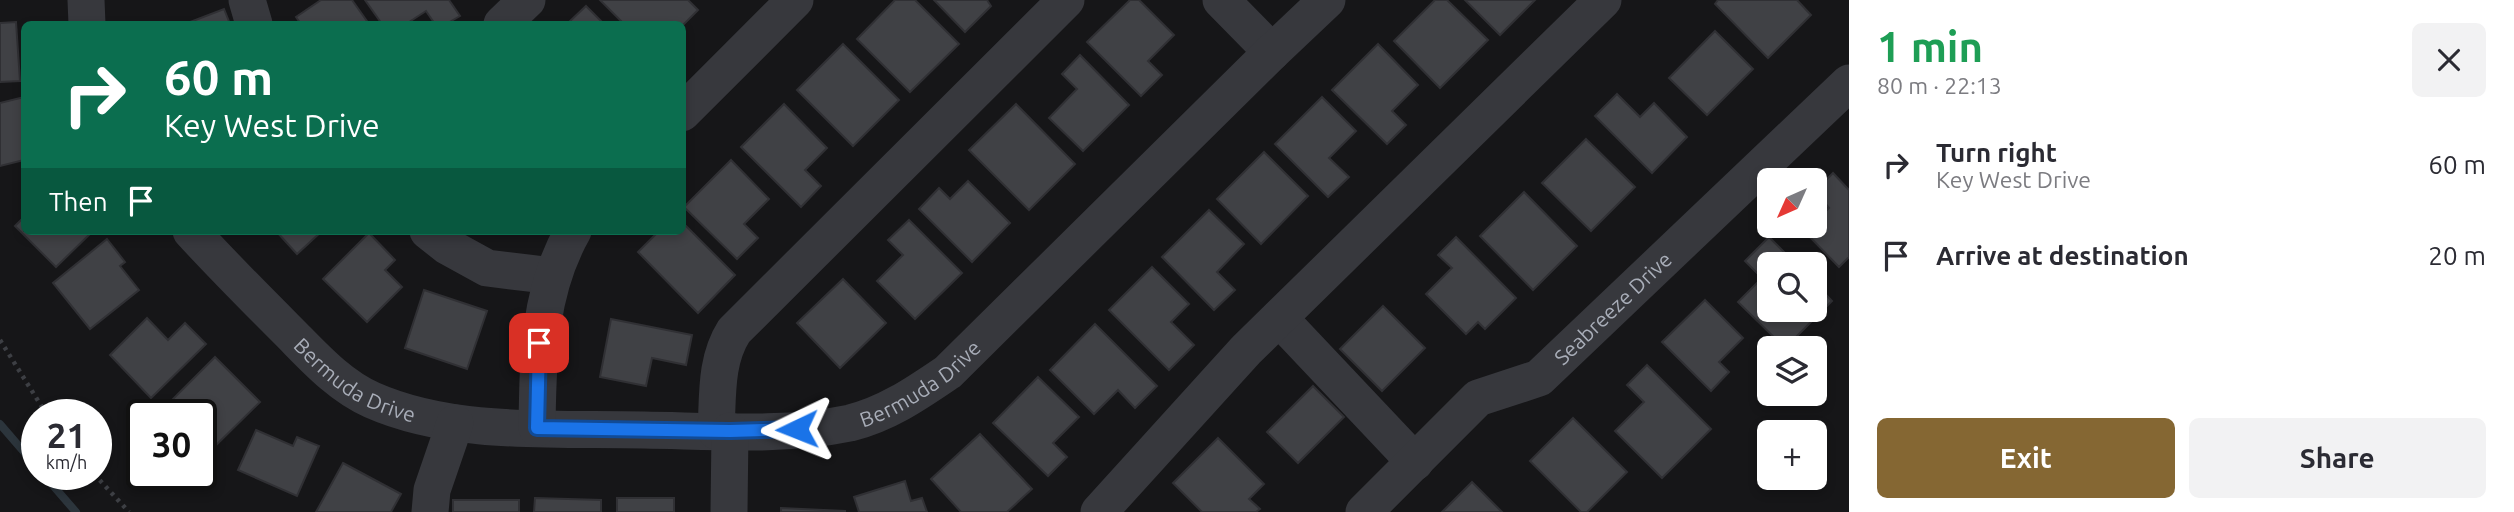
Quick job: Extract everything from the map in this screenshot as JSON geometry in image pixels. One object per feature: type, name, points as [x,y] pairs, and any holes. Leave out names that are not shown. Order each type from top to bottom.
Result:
[{"type":"street","points":[[86,0],[87,21]]},
{"type":"street","points":[[247,0],[253,21]]},
{"type":"street","points":[[505,21],[527,0]]},
{"type":"street","points":[[686,109],[795,0]]},
{"type":"street","points":[[729,512],[720,368],[724,348],[734,331],[1066,0]]},
{"type":"street","points":[[1221,0],[1272,51]]},
{"type":"street","name":"Bermuda Drive","points":[[195,235],[331,374],[369,399],[408,414],[455,423],[537,428],[723,431],[819,428],[852,422],[881,413],[908,399],[948,372],[1272,51],[1327,0]]},
{"type":"street","points":[[1099,512],[1246,350],[1603,0]]},
{"type":"street","name":"Seabreeze Drive","points":[[1364,512],[1478,398],[1539,378],[1849,83]]},
{"type":"street","points":[[433,235],[447,246],[487,268],[553,276]]},
{"type":"street","points":[[537,428],[539,343],[558,257],[571,235]]},
{"type":"street","points":[[1279,318],[1415,462]]},
{"type":"street","points":[[430,512],[432,490],[455,423]]},
{"type":"path","points":[[0,340],[37,399]]},
{"type":"path","points":[[109,490],[129,512]]},
{"type":"building","points":[[321,0],[352,0],[367,21],[299,21],[296,17]]},
{"type":"building","points":[[365,0],[449,0],[460,16],[451,21],[433,21],[426,11],[411,21],[380,21]]},
{"type":"building","points":[[600,0],[688,0],[698,10],[686,22],[621,21]]},
{"type":"building","points":[[895,0],[915,0],[959,44],[910,92],[857,39]]},
{"type":"building","points":[[934,0],[987,0],[991,6],[965,32]]},
{"type":"building","points":[[1130,0],[1139,0],[1174,35],[1148,61],[1162,75],[1141,96],[1087,42]]},
{"type":"building","points":[[1435,0],[1447,0],[1488,40],[1440,88],[1394,41]]},
{"type":"building","points":[[1465,0],[1535,0],[1500,35]]},
{"type":"building","points":[[1718,0],[1797,0],[1811,15],[1768,58],[1715,4]]},
{"type":"building","points":[[586,6],[601,21],[570,21]]},
{"type":"building","points":[[224,9],[229,21],[193,21]]},
{"type":"building","points":[[16,22],[20,81],[0,82],[0,23]]},
{"type":"building","points":[[1715,31],[1753,69],[1707,115],[1669,78]]},
{"type":"building","points":[[843,44],[899,100],[853,146],[797,90]]},
{"type":"building","points":[[1378,44],[1418,85],[1392,111],[1406,125],[1387,144],[1332,90]]},
{"type":"building","points":[[1080,55],[1129,105],[1083,151],[1049,118],[1077,89],[1062,74]]},
{"type":"building","points":[[1617,94],[1640,117],[1654,103],[1687,137],[1652,173],[1595,116]]},
{"type":"building","points":[[1322,97],[1356,131],[1329,158],[1349,177],[1328,197],[1275,144]]},
{"type":"building","points":[[21,98],[21,161],[0,166],[0,103]]},
{"type":"building","points":[[784,104],[827,148],[805,170],[821,186],[801,207],[741,147]]},
{"type":"building","points":[[1016,104],[1075,164],[1029,210],[969,150]]},
{"type":"building","points":[[1586,139],[1635,187],[1591,231],[1542,183]]},
{"type":"building","points":[[1264,152],[1308,196],[1261,244],[1217,199]]},
{"type":"building","points":[[731,160],[769,199],[744,224],[758,238],[737,259],[686,209],[686,205]]},
{"type":"building","points":[[1833,173],[1849,190],[1849,257],[1839,267],[1811,238],[1827,238],[1827,179]]},
{"type":"building","points":[[968,181],[1010,223],[972,262],[919,209],[939,188],[950,199]]},
{"type":"building","points":[[1524,192],[1577,246],[1533,290],[1480,236]]},
{"type":"building","points":[[1209,210],[1244,244],[1217,272],[1235,290],[1214,310],[1162,257]]},
{"type":"building","points":[[21,220],[21,232],[15,226]]},
{"type":"building","points":[[909,220],[962,273],[915,319],[877,281],[903,255],[888,240]]},
{"type":"building","points":[[686,226],[735,275],[698,313],[638,252],[655,235],[686,235]]},
{"type":"building","points":[[24,235],[89,235],[56,267]]},
{"type":"building","points":[[280,235],[318,235],[297,254]]},
{"type":"building","points":[[367,235],[371,235],[395,260],[385,270],[402,287],[367,322],[323,279]]},
{"type":"building","points":[[1456,237],[1516,298],[1485,329],[1478,322],[1466,334],[1426,294],[1452,268],[1438,255]]},
{"type":"building","points":[[1768,238],[1784,252],[1757,252],[1757,273],[1745,261]]},
{"type":"building","points":[[107,239],[125,262],[120,266],[139,290],[90,329],[53,283]]},
{"type":"building","points":[[1152,267],[1189,304],[1171,322],[1194,345],[1169,370],[1109,310]]},
{"type":"building","points":[[843,279],[886,323],[840,368],[797,323]]},
{"type":"building","points":[[1757,283],[1757,321],[1738,302]]},
{"type":"building","points":[[424,290],[487,311],[467,369],[405,348]]},
{"type":"building","points":[[1705,300],[1743,338],[1719,362],[1729,372],[1711,391],[1662,342]]},
{"type":"building","points":[[1383,306],[1425,348],[1382,391],[1340,349]]},
{"type":"building","points":[[147,318],[168,340],[185,323],[206,344],[151,398],[110,355]]},
{"type":"building","points":[[611,319],[692,335],[686,365],[652,358],[646,386],[600,377]]},
{"type":"building","points":[[1758,322],[1811,322],[1797,336],[1773,336]]},
{"type":"building","points":[[1095,324],[1157,386],[1135,408],[1118,390],[1094,414],[1050,370]]},
{"type":"building","points":[[215,357],[260,402],[217,444],[217,399],[173,399]]},
{"type":"building","points":[[1647,365],[1711,429],[1662,478],[1615,431],[1644,402],[1627,385]]},
{"type":"building","points":[[1038,377],[1079,417],[1053,443],[1067,457],[1048,476],[993,423]]},
{"type":"building","points":[[1313,386],[1344,417],[1298,463],[1267,432]]},
{"type":"building","points":[[1573,418],[1627,472],[1587,512],[1581,512],[1530,461]]},
{"type":"building","points":[[256,430],[293,446],[297,437],[319,446],[297,496],[238,470]]},
{"type":"building","points":[[980,434],[1032,489],[1007,512],[961,512],[931,479]]},
{"type":"building","points":[[1218,438],[1264,484],[1249,499],[1260,509],[1256,512],[1202,512],[1173,483]]},
{"type":"building","points":[[343,463],[401,494],[391,512],[316,512]]},
{"type":"building","points":[[905,481],[911,501],[922,498],[927,512],[859,512],[854,497]]},
{"type":"building","points":[[1472,482],[1502,512],[1442,512]]},
{"type":"building","points":[[535,498],[601,500],[601,512],[534,512]]},
{"type":"building","points":[[617,498],[674,498],[674,512],[617,512]]},
{"type":"building","points":[[453,500],[519,500],[519,512],[453,512]]},
{"type":"building","points":[[781,508],[845,511],[845,512],[781,512]]},
{"type":"waterway","points":[[0,424],[21,448]]},
{"type":"waterway","points":[[57,490],[76,512]]},
{"type":"route","points":[[539,343],[537,428],[730,431],[797,429]]}]
